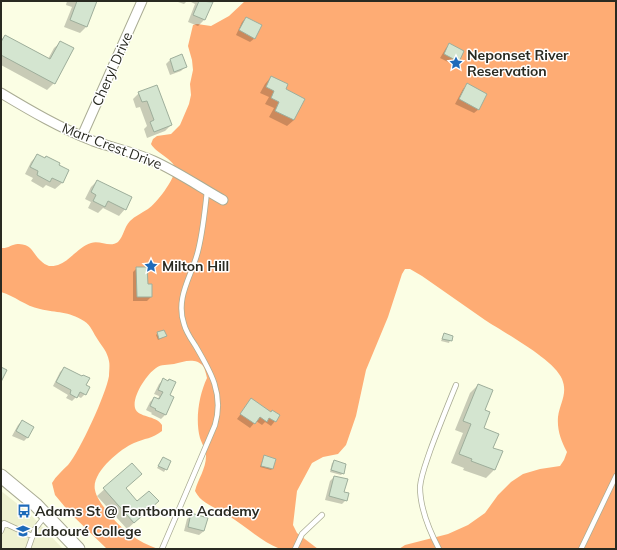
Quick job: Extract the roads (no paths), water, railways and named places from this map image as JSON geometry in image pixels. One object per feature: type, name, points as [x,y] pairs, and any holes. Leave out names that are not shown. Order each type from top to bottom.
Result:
[{"type":"main road","points":[[1,476],[46,514],[78,549]]},
{"type":"street","name":"Cheryl Drive","points":[[82,136],[142,1]]},
{"type":"street","name":"Marr Crest Drive","points":[[1,93],[50,122],[82,136],[154,161],[173,170],[223,200]]},
{"type":"lane","points":[[162,549],[215,425],[218,412],[218,397],[212,374],[186,329],[181,312],[184,288],[199,246],[207,191]]},
{"type":"lane","points":[[439,549],[432,537],[424,514],[421,497],[421,481],[440,422],[456,385]]},
{"type":"lane","points":[[581,549],[616,476]]},
{"type":"lane","points":[[28,549],[38,523],[46,514]]},
{"type":"lane","points":[[294,549],[302,534],[322,515]]},
{"type":"lane","points":[[1,531],[4,523],[32,536]]},
{"type":"place","name":"Neponset River Reservation","points":[[456,63]]},
{"type":"place","name":"Milton Hill","points":[[151,266]]},
{"type":"place","name":"Adams St @ Fontbonne Academy","points":[[24,511]]},
{"type":"place","name":"Labouré College","points":[[23,531]]}]
